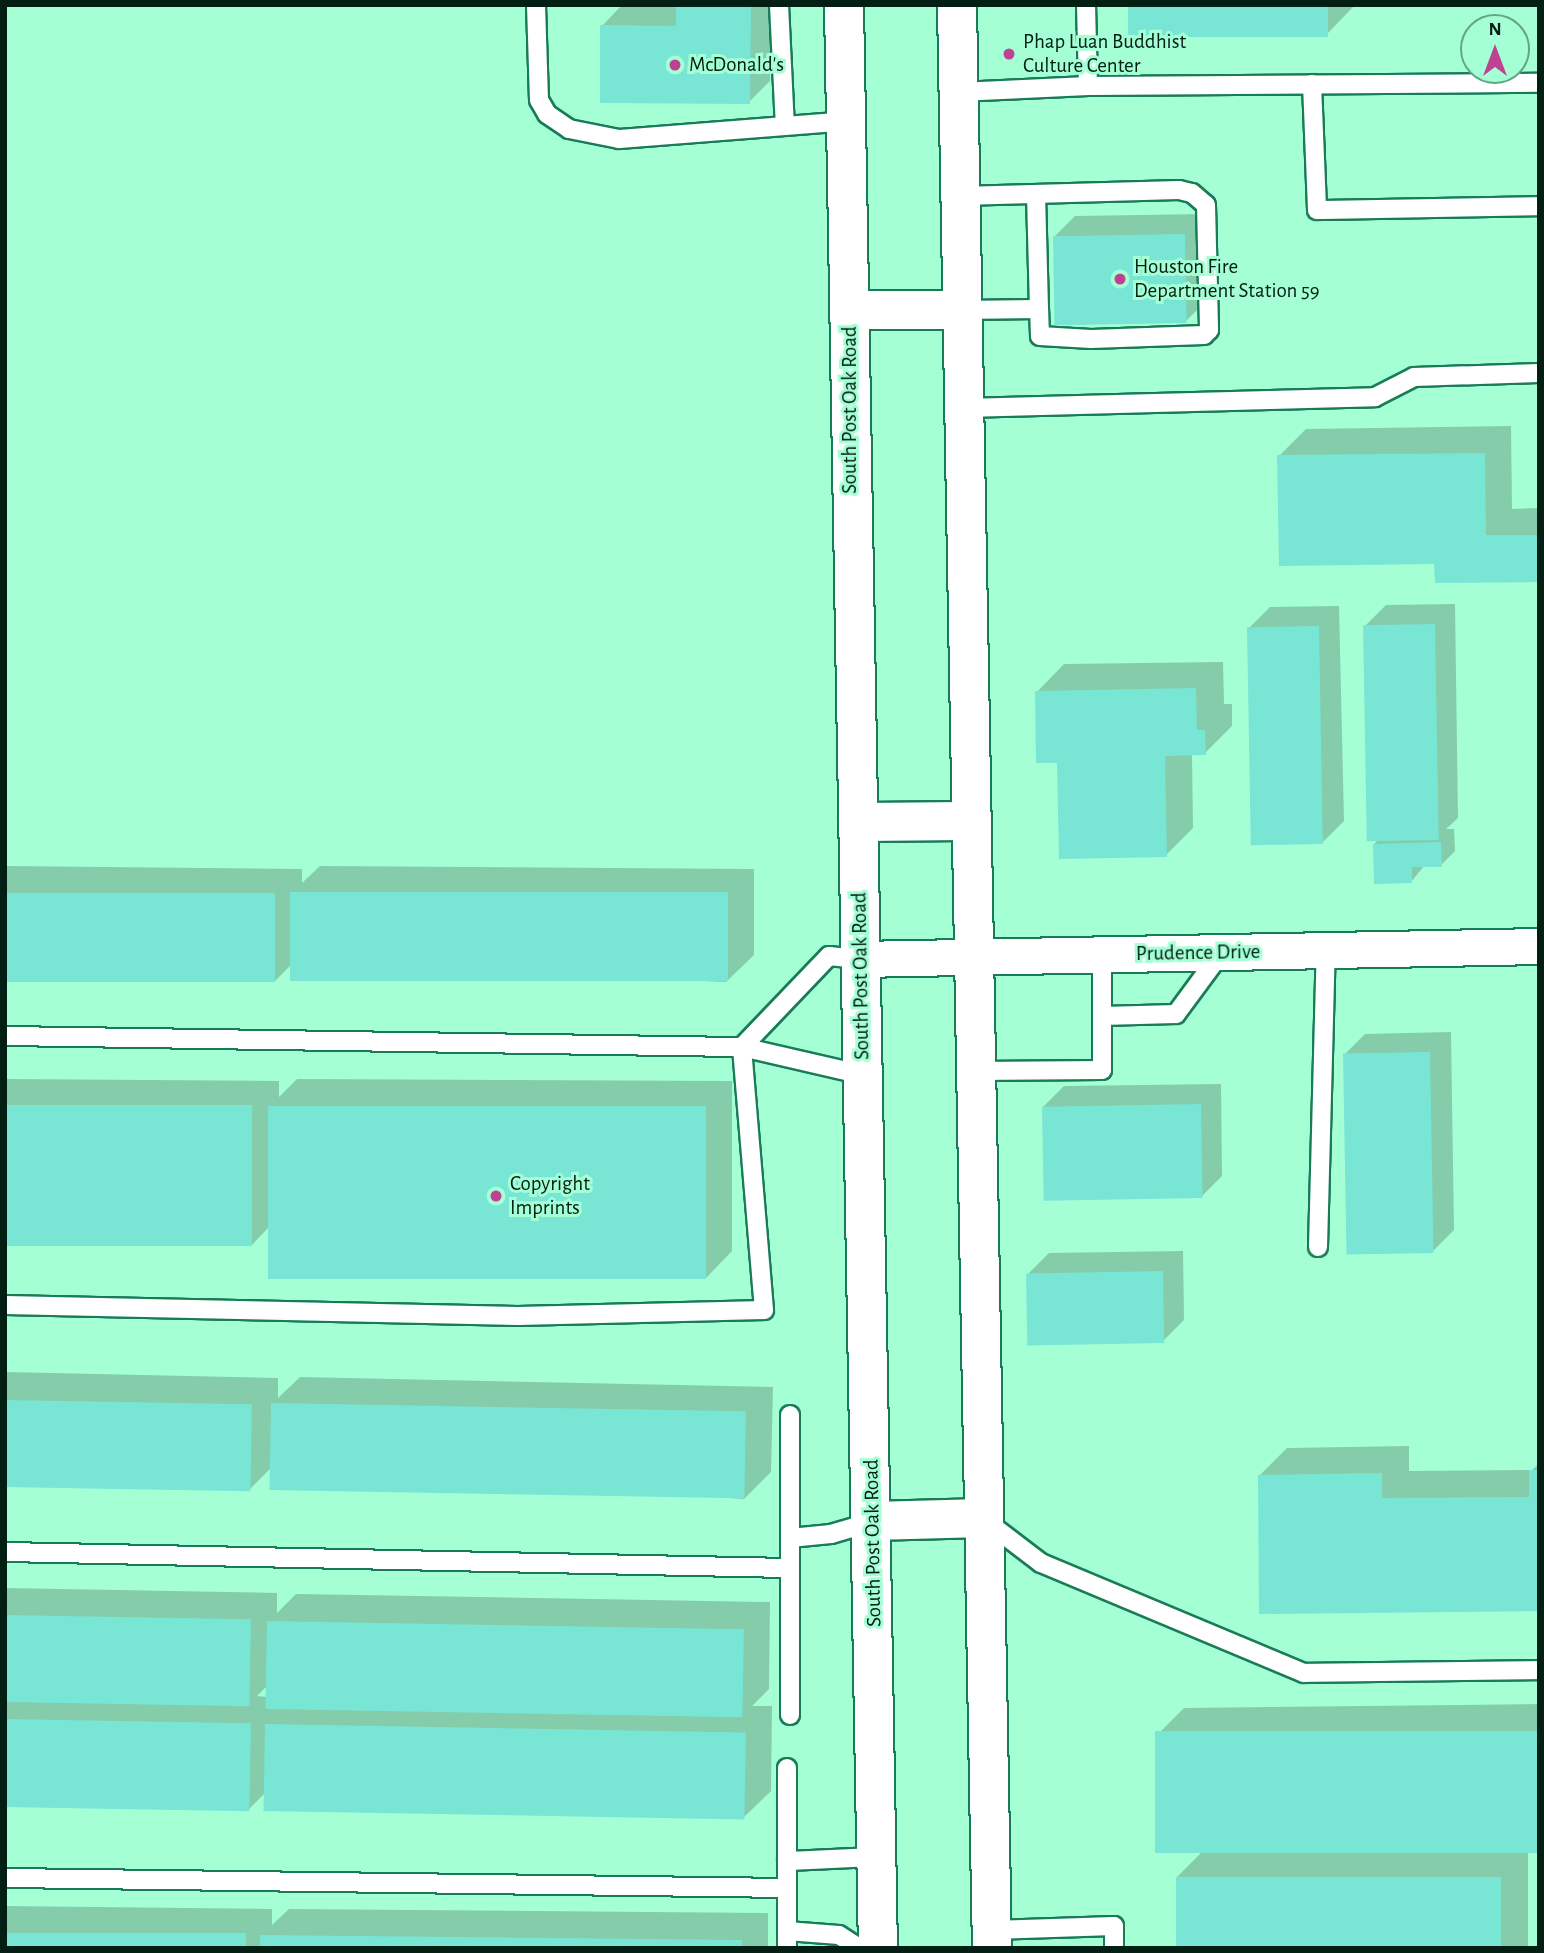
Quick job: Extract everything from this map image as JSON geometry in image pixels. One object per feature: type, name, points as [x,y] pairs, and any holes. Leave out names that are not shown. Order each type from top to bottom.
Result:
[{"type":"main road","name":"South Post Oak Road","points":[[844,5],[858,960],[873,1521],[878,1948]]},
{"type":"main road","points":[[957,5],[960,92],[960,310],[992,1939]]},
{"type":"main road","points":[[849,310],[960,310]]},
{"type":"main road","points":[[858,822],[970,821]]},
{"type":"main road","points":[[873,1521],[984,1518]]},
{"type":"street","name":"Prudence Drive","points":[[858,960],[1539,946]]},
{"type":"lane","points":[[536,5],[539,100],[547,114],[569,129],[619,139],[846,121]]},
{"type":"lane","points":[[779,5],[785,126]]},
{"type":"lane","points":[[1086,5],[1088,86]]},
{"type":"lane","points":[[960,92],[1088,86],[1539,83]]},
{"type":"lane","points":[[1312,84],[1317,210],[1539,206]]},
{"type":"lane","points":[[960,196],[1036,194],[1192,193],[1206,205],[1209,330],[1204,335],[1091,339],[1040,336],[1036,194]]},
{"type":"lane","points":[[960,310],[1040,309]]},
{"type":"lane","points":[[964,408],[1375,397],[1414,377],[1539,373]]},
{"type":"lane","points":[[1318,1247],[1326,951]]},
{"type":"lane","points":[[1102,1016],[1176,1014],[1221,953]]},
{"type":"lane","points":[[975,1071],[1102,1070],[1102,955]]},
{"type":"lane","points":[[5,1305],[518,1317],[764,1310],[742,1047],[829,956],[858,960]]},
{"type":"lane","points":[[5,1036],[742,1047],[863,1075]]},
{"type":"lane","points":[[790,1415],[790,1715]]},
{"type":"lane","points":[[984,1518],[1041,1563],[1304,1674],[1539,1670]]},
{"type":"lane","points":[[790,1538],[831,1534],[873,1521]]},
{"type":"lane","points":[[5,1552],[790,1568]]},
{"type":"lane","points":[[788,1768],[788,1939],[839,1935],[859,1948]]},
{"type":"lane","points":[[788,1861],[876,1857]]},
{"type":"lane","points":[[5,1878],[788,1888]]},
{"type":"lane","points":[[992,1939],[1114,1926],[1114,1948]]},
{"type":"building","name":"McDonald's","points":[[676,5],[751,5],[750,104],[600,103],[600,25],[676,26]]},
{"type":"building","points":[[1128,5],[1328,5],[1328,37],[1128,37]]},
{"type":"building","name":"Houston Fire Department Station 59","points":[[1185,234],[1187,323],[1055,325],[1053,236]]},
{"type":"building","points":[[1485,453],[1486,535],[1539,535],[1539,582],[1435,583],[1434,564],[1279,566],[1277,455]]},
{"type":"building","points":[[1435,624],[1439,840],[1367,841],[1363,625]]},
{"type":"building","points":[[1319,626],[1323,844],[1251,845],[1247,627]]},
{"type":"building","points":[[1196,688],[1197,730],[1205,730],[1206,755],[1165,756],[1167,857],[1059,859],[1057,763],[1036,763],[1035,691]]},
{"type":"building","points":[[1441,842],[1442,867],[1412,867],[1412,883],[1374,884],[1373,844]]},
{"type":"building","points":[[290,892],[728,892],[728,981],[290,981]]},
{"type":"building","points":[[5,893],[275,893],[275,982],[5,982]]},
{"type":"building","points":[[1430,1052],[1434,1253],[1347,1254],[1343,1054]]},
{"type":"building","points":[[1201,1104],[1203,1198],[1044,1201],[1042,1107]]},
{"type":"building","points":[[5,1105],[252,1105],[252,1246],[5,1246]]},
{"type":"building","points":[[268,1106],[706,1106],[706,1279],[268,1279]]},
{"type":"building","points":[[1163,1271],[1164,1343],[1027,1345],[1026,1273]]},
{"type":"building","points":[[5,1400],[252,1404],[250,1491],[5,1487]]},
{"type":"building","points":[[271,1403],[746,1411],[744,1498],[269,1490]]},
{"type":"building","points":[[1529,1470],[1539,1470],[1539,1611],[1259,1614],[1258,1475],[1382,1473],[1382,1498],[1529,1497]]},
{"type":"building","points":[[5,1615],[251,1619],[249,1706],[5,1702]]},
{"type":"building","points":[[267,1621],[744,1629],[742,1717],[265,1709]]},
{"type":"building","points":[[5,1719],[251,1723],[249,1811],[5,1807]]},
{"type":"building","points":[[265,1724],[746,1732],[744,1819],[263,1811]]},
{"type":"building","points":[[1155,1731],[1539,1731],[1539,1853],[1155,1853]]},
{"type":"building","points":[[1176,1877],[1501,1877],[1501,1948],[1176,1948]]},
{"type":"building","points":[[5,1933],[246,1933],[246,1948],[5,1948]]},
{"type":"building","points":[[260,1935],[742,1940],[742,1948],[260,1948]]},
{"type":"place","name":"Phap Luan Buddhist Culture Center","points":[[1009,54]]},
{"type":"place","name":"McDonald's","points":[[675,65]]},
{"type":"place","name":"Houston Fire Department Station 59","points":[[1120,279]]},
{"type":"place","name":"Copyright Imprints","points":[[496,1196]]}]
